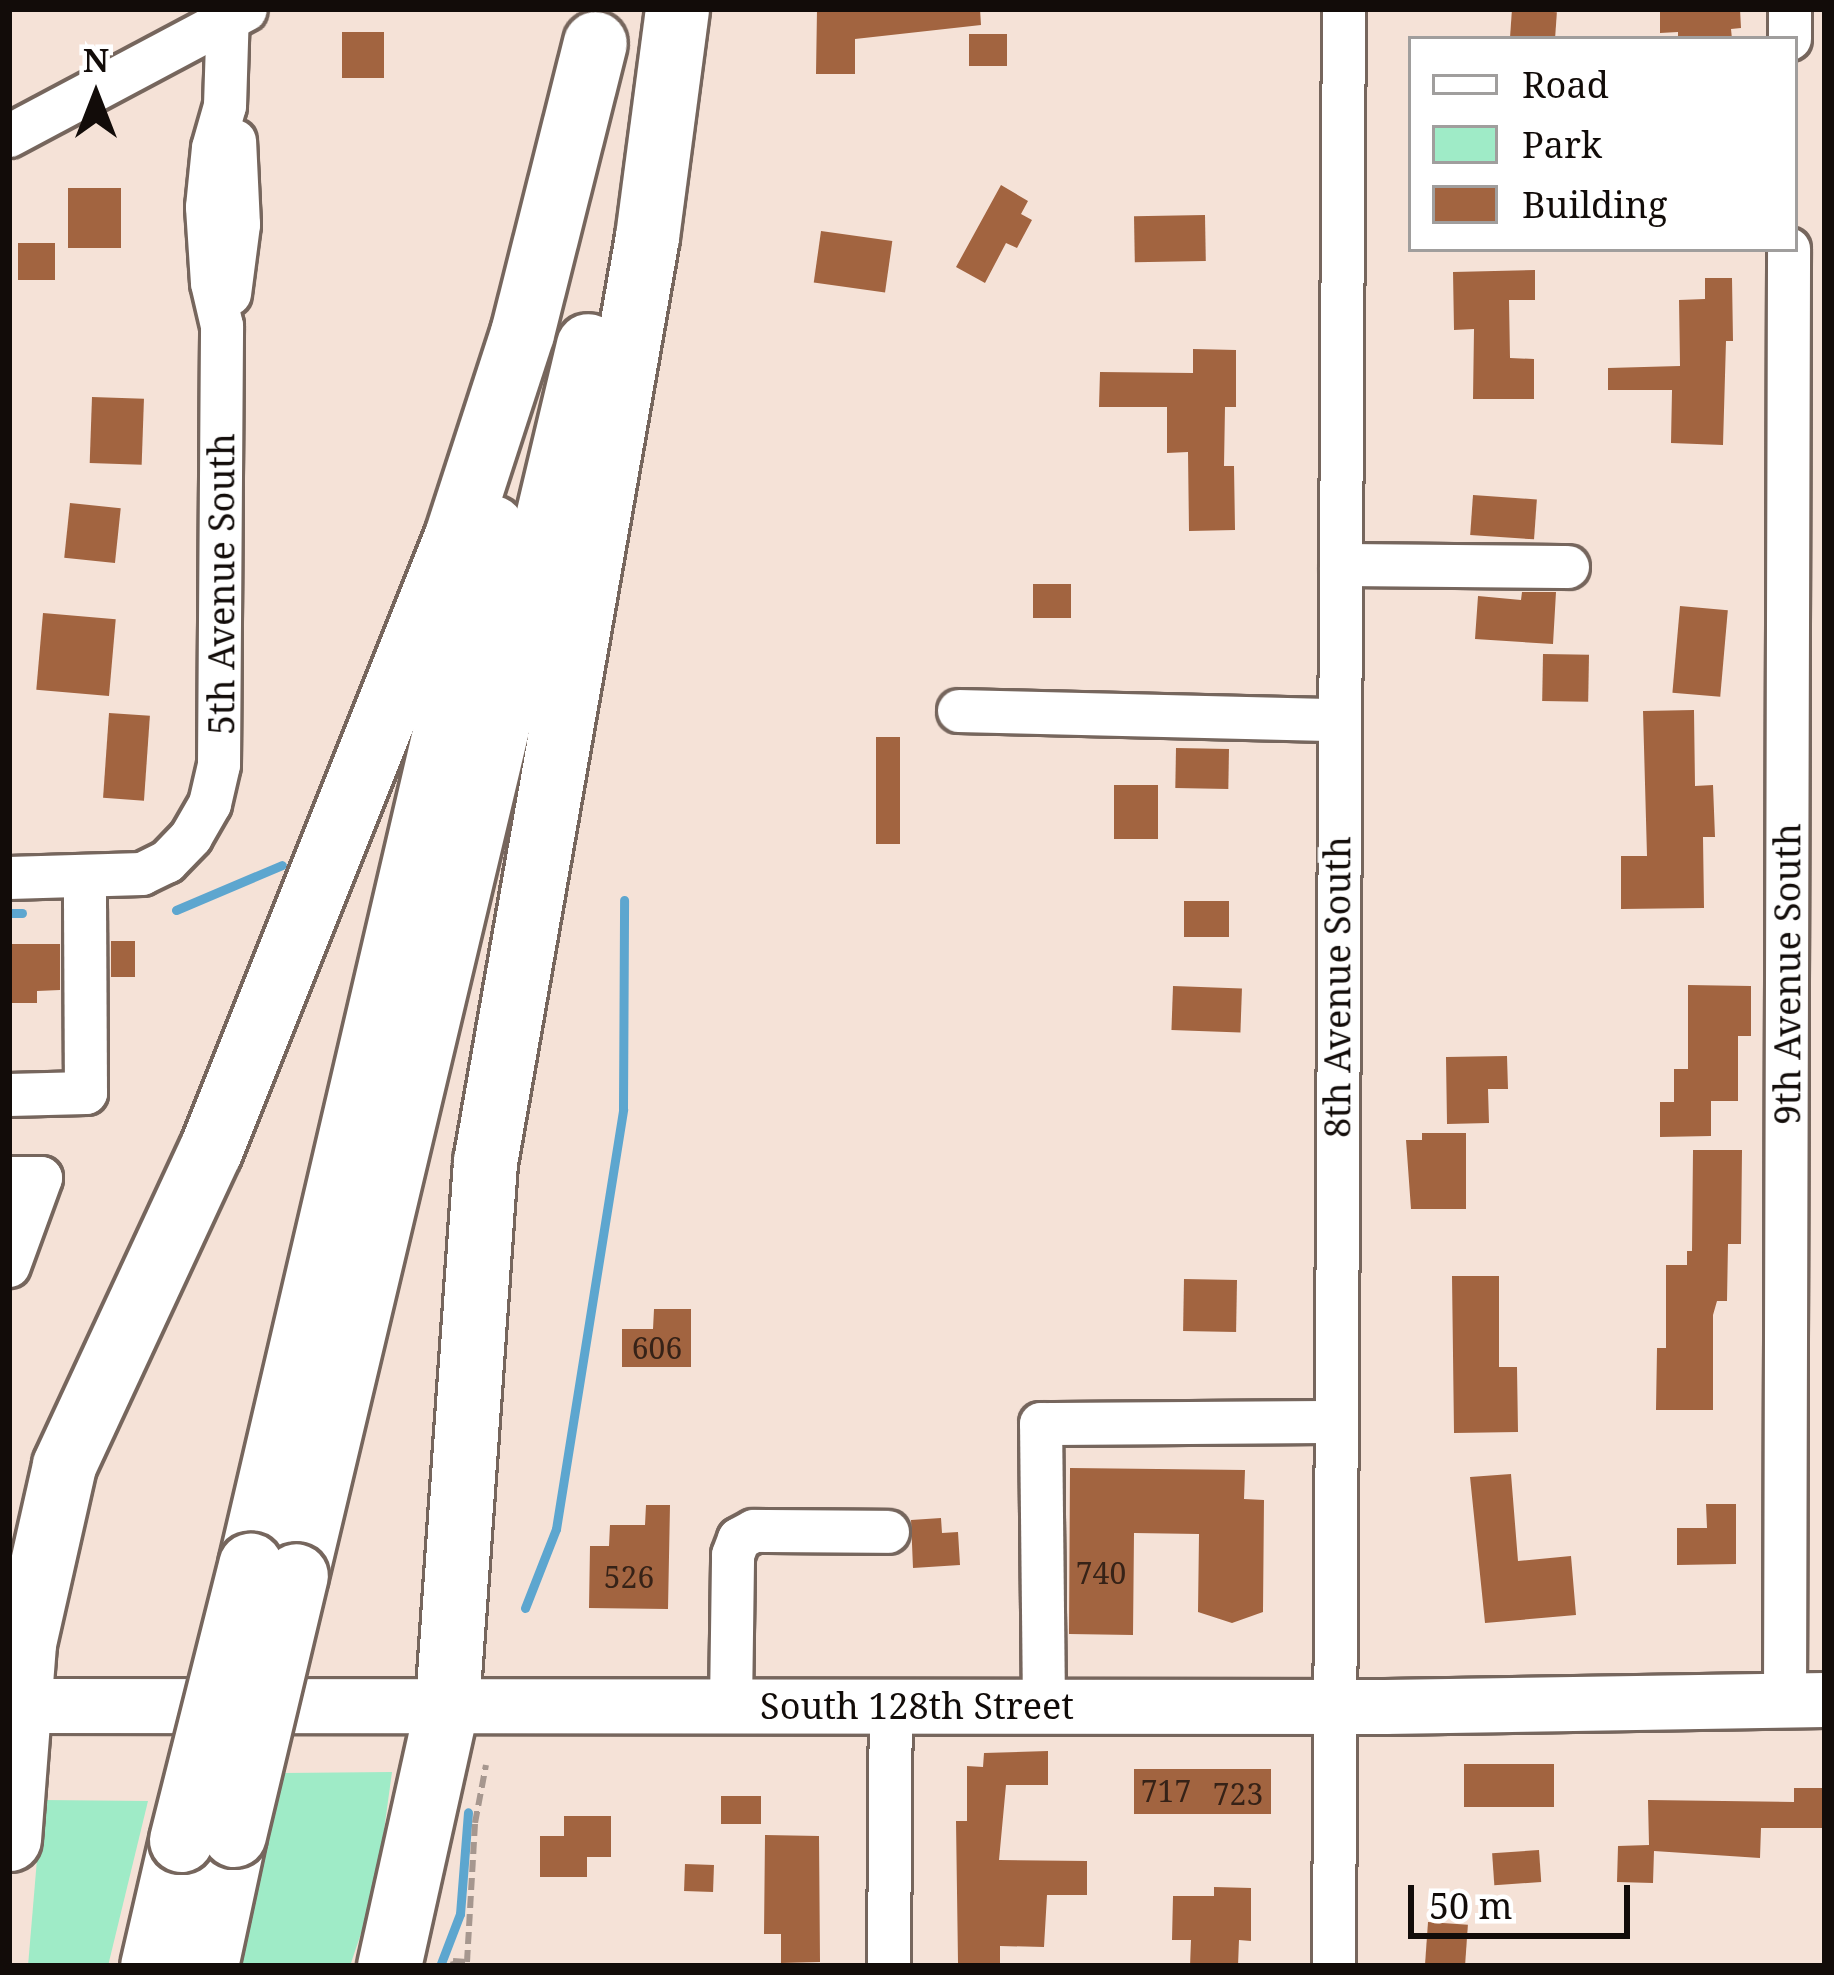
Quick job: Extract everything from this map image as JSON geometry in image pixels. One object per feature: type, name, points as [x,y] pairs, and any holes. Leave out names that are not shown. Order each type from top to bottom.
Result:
[{"type":"highway","points":[[152,1966],[208,1838],[667,9]]},
{"type":"highway","points":[[389,1966],[447,1705],[485,1162],[647,237],[677,9]]},
{"type":"highway","points":[[273,1570],[599,26]]},
{"type":"highway","points":[[9,1839],[14,1706],[64,1465],[210,1151],[456,536],[522,333],[599,26]]},
{"type":"highway","points":[[206,1966],[208,1838]]},
{"type":"main road","name":"South 128th Street","points":[[14,1706],[1336,1707],[1805,1700]]},
{"type":"street","name":"8th Avenue South","points":[[1334,1966],[1344,9]]},
{"type":"street","points":[[9,136],[234,12]]},
{"type":"street","name":"5th Avenue South","points":[[85,878],[142,874],[167,862],[191,837],[210,804],[219,765],[222,326],[212,283],[207,207],[213,148],[225,106],[234,12]]},
{"type":"street","name":"9th Avenue South","points":[[1790,252],[1805,1700]]},
{"type":"street","points":[[1341,566],[1568,567]]},
{"type":"street","points":[[959,711],[1338,720]]},
{"type":"street","points":[[9,878],[85,878],[86,1093],[9,1094]]},
{"type":"street","points":[[9,1178],[41,1178],[9,1266]]},
{"type":"street","points":[[1044,1706],[1041,1424],[1336,1422]]},
{"type":"street","points":[[731,1705],[733,1555],[740,1539],[754,1531],[888,1532]]},
{"type":"street","points":[[889,1966],[891,1706]]},
{"type":"path","points":[[454,1966],[453,1961],[467,1962],[475,1823],[486,1765]]},
{"type":"green space","points":[[392,1772],[376,1889],[350,1966],[241,1966],[283,1773]]},
{"type":"green space","points":[[42,1800],[148,1801],[108,1966],[28,1966]]},
{"type":"building","points":[[817,9],[980,9],[981,25],[855,39],[855,74],[816,74]]},
{"type":"building","points":[[1512,9],[1557,12],[1555,36],[1510,36]]},
{"type":"building","points":[[1660,9],[1740,9],[1741,28],[1731,29],[1732,36],[1660,33]]},
{"type":"building","points":[[342,32],[384,32],[384,78],[342,78]]},
{"type":"building","points":[[969,34],[1007,34],[1007,66],[969,66]]},
{"type":"building","points":[[1001,185],[1028,201],[1021,214],[1032,220],[1017,248],[1006,243],[985,283],[956,267]]},
{"type":"building","points":[[68,188],[121,188],[121,248],[68,248]]},
{"type":"building","points":[[1205,215],[1206,261],[1135,262],[1134,216]]},
{"type":"building","points":[[821,231],[892,241],[885,293],[814,282]]},
{"type":"building","points":[[18,243],[55,243],[55,280],[18,280]]},
{"type":"building","points":[[1535,270],[1535,300],[1509,300],[1510,358],[1534,359],[1534,399],[1473,399],[1474,329],[1454,330],[1453,272]]},
{"type":"building","points":[[1705,278],[1732,278],[1733,341],[1726,341],[1723,445],[1671,443],[1672,390],[1608,390],[1608,368],[1680,366],[1679,300],[1705,299]]},
{"type":"building","points":[[1193,349],[1236,350],[1236,407],[1225,407],[1224,466],[1234,466],[1235,530],[1189,531],[1188,452],[1167,453],[1167,407],[1099,407],[1100,372],[1193,373]]},
{"type":"building","points":[[92,397],[144,399],[142,465],[90,463]]},
{"type":"building","points":[[1473,495],[1537,499],[1534,539],[1470,535]]},
{"type":"building","points":[[70,503],[121,508],[115,563],[64,558]]},
{"type":"building","points":[[1033,584],[1071,584],[1071,618],[1033,618]]},
{"type":"building","points":[[1522,592],[1556,592],[1553,644],[1475,639],[1478,596],[1521,600]]},
{"type":"building","points":[[1680,606],[1728,610],[1720,697],[1672,693]]},
{"type":"building","points":[[43,613],[116,619],[109,696],[36,690]]},
{"type":"building","points":[[1543,654],[1589,655],[1588,702],[1542,701]]},
{"type":"building","points":[[1694,710],[1695,786],[1713,785],[1715,837],[1703,837],[1704,908],[1621,909],[1621,856],[1647,856],[1643,711]]},
{"type":"building","points":[[109,713],[150,716],[144,801],[103,798]]},
{"type":"building","points":[[876,737],[900,737],[900,844],[876,844]]},
{"type":"building","points":[[1176,748],[1229,749],[1228,789],[1175,788]]},
{"type":"building","points":[[1114,785],[1158,785],[1158,839],[1114,839]]},
{"type":"building","points":[[1184,901],[1229,901],[1229,937],[1184,937]]},
{"type":"building","points":[[111,941],[135,941],[135,977],[111,977]]},
{"type":"building","points":[[11,944],[60,944],[60,990],[37,991],[37,1003],[10,1003]]},
{"type":"building","points":[[1688,985],[1751,986],[1751,1036],[1738,1036],[1738,1101],[1711,1101],[1711,1136],[1660,1137],[1660,1102],[1674,1102],[1674,1069],[1688,1069]]},
{"type":"building","points":[[1173,986],[1242,988],[1240,1032],[1171,1030]]},
{"type":"building","points":[[1507,1056],[1508,1089],[1488,1089],[1489,1123],[1447,1124],[1446,1057]]},
{"type":"building","points":[[1422,1133],[1466,1133],[1466,1209],[1411,1209],[1406,1140],[1422,1140]]},
{"type":"building","points":[[1693,1150],[1742,1150],[1741,1244],[1728,1244],[1727,1301],[1717,1301],[1713,1315],[1713,1410],[1656,1410],[1657,1348],[1666,1348],[1666,1265],[1687,1265],[1687,1251],[1692,1251]]},
{"type":"building","points":[[1452,1276],[1499,1276],[1499,1367],[1517,1367],[1518,1432],[1454,1433]]},
{"type":"building","points":[[1184,1279],[1237,1280],[1236,1332],[1183,1331]]},
{"type":"building","points":[[654,1309],[691,1309],[691,1367],[622,1367],[622,1329],[653,1329]]},
{"type":"building","points":[[1070,1468],[1245,1470],[1244,1499],[1264,1500],[1263,1612],[1232,1623],[1198,1612],[1199,1534],[1134,1533],[1133,1635],[1069,1634]]},
{"type":"building","points":[[1511,1474],[1518,1561],[1571,1556],[1576,1615],[1485,1623],[1470,1477]]},
{"type":"building","points":[[1706,1504],[1736,1504],[1736,1564],[1677,1565],[1677,1528],[1707,1528]]},
{"type":"building","points":[[646,1505],[670,1505],[668,1609],[589,1608],[590,1546],[609,1546],[610,1525],[645,1525]]},
{"type":"building","points":[[941,1518],[942,1533],[958,1532],[960,1565],[913,1568],[911,1520]]},
{"type":"building","points":[[1048,1751],[1048,1785],[1006,1785],[999,1860],[1087,1861],[1087,1895],[1047,1895],[1044,1947],[1000,1946],[1000,1963],[958,1963],[956,1821],[967,1821],[967,1766],[983,1767],[984,1753]]},
{"type":"building","points":[[1464,1764],[1554,1764],[1554,1807],[1464,1807]]},
{"type":"building","points":[[1134,1769],[1271,1769],[1271,1814],[1134,1814]]},
{"type":"building","points":[[1794,1788],[1825,1788],[1825,1828],[1761,1828],[1760,1858],[1654,1851],[1653,1883],[1617,1882],[1618,1846],[1649,1845],[1648,1800],[1794,1802]]},
{"type":"building","points":[[721,1796],[761,1796],[761,1824],[721,1824]]},
{"type":"building","points":[[564,1816],[611,1816],[611,1857],[587,1857],[587,1877],[540,1877],[540,1836],[564,1836]]},
{"type":"building","points":[[765,1835],[819,1836],[820,1962],[781,1963],[781,1934],[764,1934]]},
{"type":"building","points":[[1539,1850],[1541,1882],[1494,1885],[1492,1853]]},
{"type":"building","points":[[685,1864],[714,1865],[713,1892],[684,1891]]},
{"type":"building","points":[[1214,1887],[1251,1888],[1251,1941],[1239,1940],[1238,1966],[1190,1966],[1191,1940],[1172,1940],[1173,1896],[1214,1896]]},
{"type":"building","points":[[1428,1922],[1468,1925],[1465,1966],[1425,1966]]},
{"type":"waterway","points":[[176,910],[282,865]]},
{"type":"waterway","points":[[525,1608],[556,1529],[623,1109],[624,900]]},
{"type":"waterway","points":[[9,913],[22,913]]},
{"type":"waterway","points":[[440,1966],[460,1914],[468,1812]]}]
